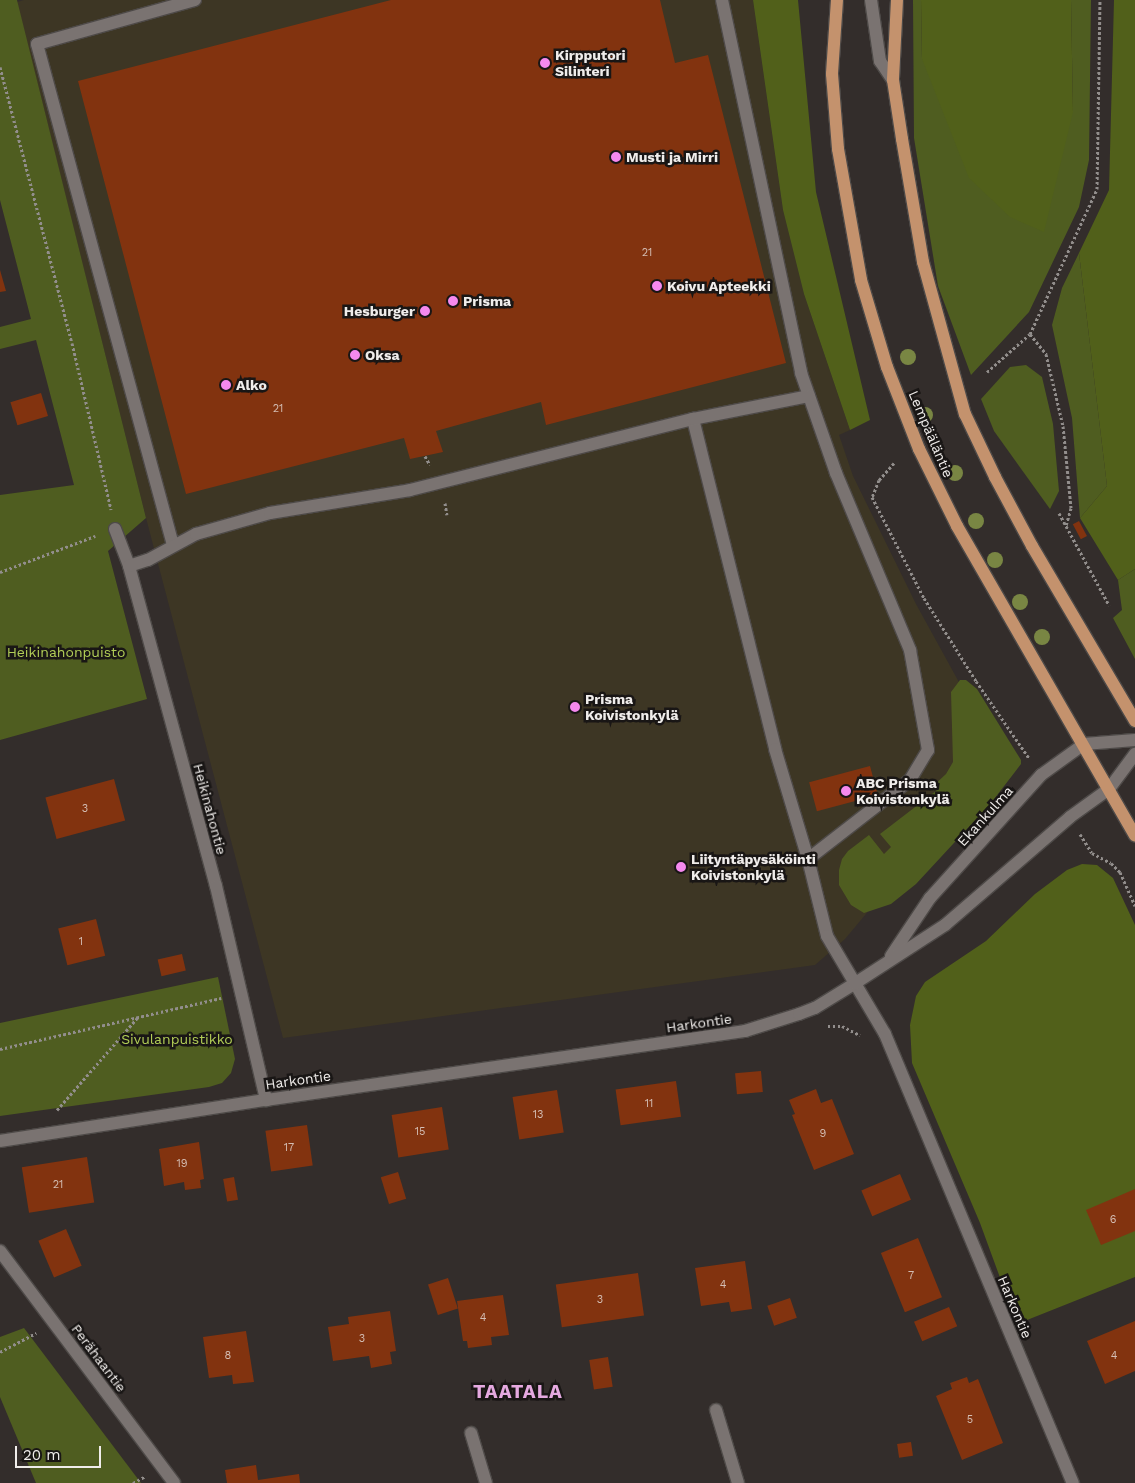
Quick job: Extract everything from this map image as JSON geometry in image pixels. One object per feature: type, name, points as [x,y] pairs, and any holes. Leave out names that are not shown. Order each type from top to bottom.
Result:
[{"type":"main road","name":"Lempääläntie","points":[[837,0],[832,74],[838,149],[861,280],[887,367],[919,449],[957,526],[1084,744],[1135,836]]},
{"type":"main road","points":[[897,0],[893,80],[923,262],[965,414],[995,477],[1032,546],[1135,721]]},
{"type":"street","points":[[173,545],[37,44],[195,0]]},
{"type":"street","points":[[722,0],[801,373],[836,473],[910,650],[928,750],[910,780],[808,859]]},
{"type":"street","points":[[871,0],[880,61],[893,80]]},
{"type":"street","points":[[128,566],[148,560],[196,534],[270,514],[410,490],[692,419],[809,396]]},
{"type":"street","points":[[692,419],[775,749],[808,859],[827,936],[854,984]]},
{"type":"street","name":"Heikinahontie","points":[[115,529],[128,566],[216,886],[266,1100]]},
{"type":"street","points":[[1084,744],[1135,740]]},
{"type":"street","name":"Ekankulma","points":[[888,960],[930,898],[1041,775],[1084,744]]},
{"type":"street","name":"Ekankulma","points":[[854,984],[888,960],[945,925],[1070,817],[1109,789],[1135,754]]},
{"type":"street","name":"Harkontie","points":[[0,1141],[266,1100],[745,1031],[815,1008],[854,984],[885,1034],[1072,1483]]},
{"type":"street","name":"Perähaantie","points":[[0,1251],[174,1483]]},
{"type":"street","points":[[716,1410],[738,1483]]},
{"type":"street","points":[[471,1433],[486,1483]]},
{"type":"path","points":[[987,372],[1030,334],[1096,188],[1100,0]]},
{"type":"path","points":[[0,67],[72,343],[115,529],[0,572]]},
{"type":"path","points":[[1030,334],[1046,354],[1063,426],[1071,508],[1066,525]]},
{"type":"path","points":[[894,464],[879,480],[872,497],[924,598],[976,681],[1041,775]]},
{"type":"path","points":[[1059,512],[1109,605]]},
{"type":"path","points":[[1070,817],[1092,852],[1111,862],[1120,872],[1135,906]]},
{"type":"path","points":[[0,1049],[241,993]]},
{"type":"path","points":[[35,1136],[138,1017]]},
{"type":"path","points":[[0,1352],[24,1341],[53,1322]]},
{"type":"shaded area","points":[[24,0],[753,0],[783,210],[804,294],[850,430],[839,435],[853,476],[916,604],[971,704],[975,784],[845,939],[815,965],[283,1038],[146,518],[17,2]]},
{"type":"green space","name":"Heikinahonpuisto","points":[[0,0],[17,0],[146,518],[108,551],[147,699],[0,740],[0,495],[74,485],[36,340],[0,349],[0,327],[31,319],[0,200]]},
{"type":"green space","points":[[753,0],[798,0],[816,192],[870,420],[850,430],[804,294],[783,210]]},
{"type":"green space","points":[[913,0],[921,0],[922,59],[1073,112],[1071,0],[1091,0],[1089,160],[1079,207],[1029,312],[971,375],[938,286],[914,138]]},
{"type":"green space","points":[[921,0],[1071,0],[1073,112],[1044,232],[1010,217],[969,178],[922,59]]},
{"type":"green space","points":[[1114,0],[1135,0],[1135,569],[1118,580],[1080,518],[1107,486],[1079,253],[1109,190]]},
{"type":"green space","points":[[1079,253],[1107,486],[1080,518],[1072,418],[1052,325],[1062,288]]},
{"type":"green space","points":[[1026,365],[1042,377],[1053,424],[1059,491],[1050,509],[994,431],[981,399],[1010,367]]},
{"type":"green space","points":[[1135,569],[1135,659],[1113,618],[1122,610],[1118,580]]},
{"type":"green space","points":[[960,680],[966,680],[977,689],[1021,760],[1021,764],[991,803],[916,884],[891,904],[864,913],[851,905],[839,885],[839,870],[842,859],[848,851],[869,835],[884,854],[891,847],[880,834],[936,791],[933,786],[946,774],[953,762],[951,692]]},
{"type":"green space","points":[[1082,864],[1097,865],[1113,878],[1135,925],[1135,1277],[1017,1324],[980,1223],[912,1063],[910,1025],[916,996],[925,982],[986,941],[1035,894],[1067,870]]},
{"type":"green space","name":"Sivulanpuistikko","points":[[218,977],[235,1059],[231,1073],[222,1083],[209,1087],[0,1116],[0,1023]]},
{"type":"green space","points":[[24,1328],[141,1483],[36,1483],[0,1397],[0,1337]]},
{"type":"building","name":"Prisma","points":[[391,0],[660,0],[675,63],[708,55],[786,363],[546,425],[541,402],[436,431],[443,452],[410,459],[404,438],[186,494],[78,81]]},
{"type":"building","points":[[0,270],[6,291],[0,292]]},
{"type":"building","points":[[41,393],[48,416],[17,425],[10,402]]},
{"type":"building","points":[[1079,521],[1087,536],[1081,539],[1073,524]]},
{"type":"building","points":[[870,766],[878,795],[817,811],[809,782]]},
{"type":"building","points":[[114,779],[125,821],[57,839],[45,797]]},
{"type":"building","points":[[96,919],[105,956],[67,965],[58,928]]},
{"type":"building","points":[[182,954],[186,971],[161,976],[158,960]]},
{"type":"building","points":[[761,1071],[763,1092],[737,1094],[735,1073]]},
{"type":"building","points":[[676,1081],[681,1117],[621,1125],[616,1089]]},
{"type":"building","points":[[816,1089],[821,1103],[832,1099],[854,1154],[814,1170],[792,1115],[795,1114],[789,1100]]},
{"type":"building","points":[[557,1090],[564,1132],[519,1140],[513,1097]]},
{"type":"building","points":[[442,1107],[449,1149],[398,1157],[392,1115]]},
{"type":"building","points":[[307,1125],[313,1166],[271,1171],[265,1131]]},
{"type":"building","points":[[199,1142],[204,1179],[200,1180],[201,1188],[185,1190],[184,1182],[164,1186],[159,1149]]},
{"type":"building","points":[[87,1157],[94,1202],[29,1213],[22,1167]]},
{"type":"building","points":[[398,1172],[406,1199],[389,1204],[381,1177]]},
{"type":"building","points":[[900,1174],[911,1200],[872,1216],[861,1190]]},
{"type":"building","points":[[234,1177],[238,1200],[227,1202],[223,1179]]},
{"type":"building","points":[[1135,1189],[1135,1231],[1101,1245],[1086,1210]]},
{"type":"building","points":[[66,1229],[82,1266],[54,1278],[38,1241]]},
{"type":"building","points":[[918,1238],[942,1297],[905,1312],[881,1253]]},
{"type":"building","points":[[745,1261],[752,1309],[731,1312],[729,1302],[701,1306],[695,1268]]},
{"type":"building","points":[[638,1273],[644,1316],[562,1327],[556,1285]]},
{"type":"building","points":[[448,1278],[458,1308],[438,1315],[428,1284]]},
{"type":"building","points":[[503,1295],[509,1335],[491,1337],[492,1345],[468,1348],[467,1341],[463,1341],[457,1301]]},
{"type":"building","points":[[790,1298],[797,1318],[774,1326],[767,1306]]},
{"type":"building","points":[[949,1307],[957,1326],[922,1341],[914,1322]]},
{"type":"building","points":[[390,1311],[396,1351],[390,1352],[392,1364],[371,1368],[369,1356],[333,1361],[328,1327],[349,1324],[348,1317]]},
{"type":"building","points":[[1135,1321],[1135,1371],[1105,1384],[1087,1341]]},
{"type":"building","points":[[246,1331],[254,1382],[233,1384],[232,1375],[209,1378],[203,1337]]},
{"type":"building","points":[[608,1357],[613,1387],[594,1390],[589,1360]]},
{"type":"building","points":[[967,1377],[969,1383],[978,1379],[1003,1443],[962,1460],[936,1396],[952,1389],[950,1383]]},
{"type":"building","points":[[911,1442],[913,1456],[899,1458],[897,1444]]},
{"type":"building","points":[[256,1465],[258,1480],[299,1474],[300,1483],[227,1483],[225,1470]]},
{"type":"place","name":"Kirpputori Silinteri","points":[[545,63]]},
{"type":"place","name":"Musti ja Mirri","points":[[616,157]]},
{"type":"place","name":"Koivu Apteekki","points":[[657,286]]},
{"type":"place","name":"Prisma","points":[[453,301]]},
{"type":"place","name":"Hesburger","points":[[425,311]]},
{"type":"place","name":"Oksa","points":[[355,355]]},
{"type":"place","name":"Alko","points":[[226,385]]},
{"type":"place","name":"Prisma Koivistonkylä","points":[[575,707]]},
{"type":"place","name":"ABC Prisma Koivistonkylä","points":[[846,791]]},
{"type":"place","name":"Liityntäpysäköinti Koivistonkylä","points":[[681,867]]},
{"type":"district","name":"TAATALA","points":[[518,1392]]}]
